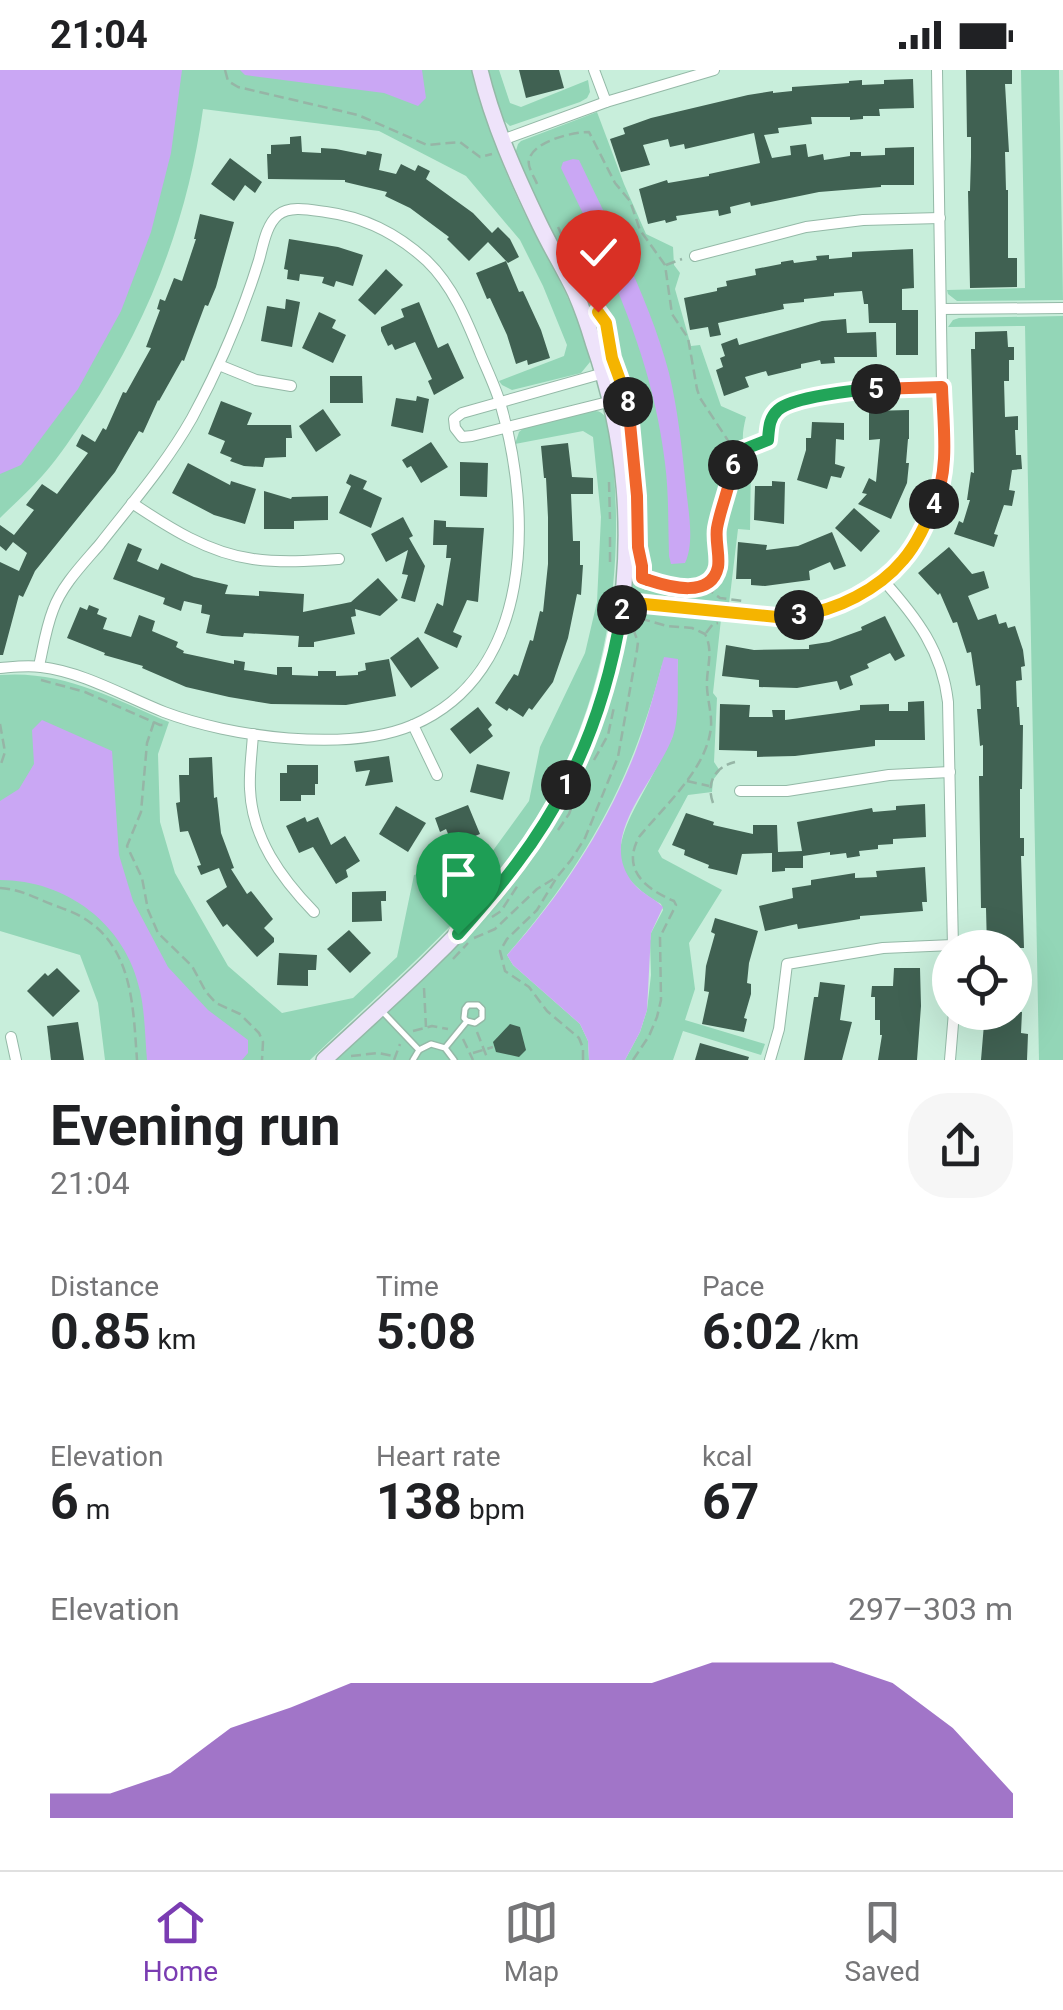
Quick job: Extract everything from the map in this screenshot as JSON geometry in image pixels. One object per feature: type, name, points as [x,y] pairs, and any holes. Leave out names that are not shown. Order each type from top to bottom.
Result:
[{"type":"street","points":[[324,1060],[458,934],[521,859],[554,809],[581,756],[627,609],[627,522],[619,434],[604,372],[576,295],[503,145],[480,70]]},
{"type":"street","points":[[594,70],[606,102]]},
{"type":"street","points":[[503,145],[606,102],[714,70]]},
{"type":"street","points":[[627,609],[777,617],[814,614],[883,580],[904,559],[922,532],[940,491],[943,450],[937,70]]},
{"type":"street","points":[[0,668],[39,666],[65,671],[168,714],[253,734],[303,739],[385,734],[414,724],[446,706],[472,682],[497,644],[509,614],[516,577],[515,478],[500,403],[468,324],[449,287],[430,264],[405,242],[345,215],[291,210],[279,214],[270,226],[219,366],[190,421],[160,468],[68,583],[53,608],[39,666]]},
{"type":"street","points":[[695,256],[806,227],[863,220],[940,218]]},
{"type":"street","points":[[941,309],[1063,308]]},
{"type":"street","points":[[219,366],[256,380],[291,386]]},
{"type":"street","points":[[604,372],[462,413],[454,419],[455,428],[462,437],[612,402]]},
{"type":"street","points":[[768,440],[770,421],[776,411],[794,402],[862,390],[942,387]]},
{"type":"street","points":[[132,504],[174,531],[249,559],[339,559]]},
{"type":"street","points":[[883,580],[911,611],[945,677],[953,930]]},
{"type":"street","points":[[414,724],[437,775]]},
{"type":"street","points":[[253,734],[253,818],[268,854],[289,886],[314,912]]},
{"type":"street","points":[[740,792],[787,792],[889,775],[950,772]]},
{"type":"street","points":[[770,1060],[779,1029],[787,964],[883,948],[932,947]]},
{"type":"street","points":[[950,1060],[952,1030]]},
{"type":"street","points":[[10,1037],[16,1060]]},
{"type":"lane","points":[[379,1008],[419,1050]]},
{"type":"lane","points":[[445,1048],[468,1021]]},
{"type":"lane","points":[[413,1060],[419,1050],[431,1044],[445,1048],[454,1060]]},
{"type":"path","points":[[225,70],[233,85],[358,115],[428,145],[460,142],[475,155],[484,157],[503,145]]},
{"type":"path","points":[[538,186],[529,166],[533,154],[556,138],[589,132],[615,183],[630,201],[640,230],[665,266],[672,314],[688,338],[700,398],[732,454],[730,484],[716,534],[717,570],[704,586]]},
{"type":"path","points":[[559,229],[566,246]]},
{"type":"path","points":[[665,266],[695,256]]},
{"type":"path","points":[[592,303],[606,323],[612,358],[629,404],[629,421]]},
{"type":"path","points":[[714,458],[768,440]]},
{"type":"path","points":[[608,479],[610,574]]},
{"type":"path","points":[[638,547],[642,578],[685,588],[704,586],[720,598],[756,603]]},
{"type":"path","points":[[627,609],[642,618],[705,634],[710,648],[707,681],[711,729],[686,780],[634,847],[634,864],[640,879],[676,905],[660,936],[661,1000],[657,1017],[632,1060]]},
{"type":"path","points":[[705,634],[713,624],[721,623]]},
{"type":"path","points":[[583,1060],[579,1038],[547,1011],[529,987],[506,971],[500,956],[503,944],[537,910],[585,838],[618,757],[638,650],[630,625]]},
{"type":"path","points":[[154,722],[147,743],[141,812],[127,846],[142,878],[148,910],[158,933],[192,966],[216,1003],[240,1014],[259,1034],[262,1060]]},
{"type":"path","points":[[0,724],[5,752],[0,767]]},
{"type":"path","points":[[713,803],[710,786],[716,772],[734,762]]},
{"type":"path","points":[[686,780],[710,786]]},
{"type":"path","points":[[449,962],[470,941],[495,929],[537,889],[557,877]]},
{"type":"path","points":[[0,888],[14,889],[80,916],[112,942],[129,983],[137,1060]]},
{"type":"path","points":[[426,981],[426,1027]]},
{"type":"path","points":[[411,1032],[437,1026],[452,1030]]},
{"type":"path","points":[[475,1037],[476,1030],[488,1060]]},
{"type":"path","points":[[463,1039],[473,1060]]},
{"type":"path","points":[[347,1057],[378,1053],[394,1058],[401,1042]]},
{"type":"path","points":[[471,1054],[493,1047]]},
{"type":"green space","points":[[0,70],[472,70],[502,161],[571,306],[590,362],[581,373],[512,390],[499,381],[564,356],[567,345],[520,240],[466,176],[379,131],[203,109],[176,229],[130,342],[61,453],[0,518]]},
{"type":"green space","points":[[487,70],[499,70],[510,103],[521,107],[588,80],[590,92],[580,102],[510,126],[501,118]]},
{"type":"green space","points":[[1021,70],[1059,70],[1063,300],[957,301],[947,290],[1025,288]]},
{"type":"green space","points":[[597,112],[646,234],[673,247],[674,265],[680,273],[675,289],[691,346],[700,345],[721,406],[746,417],[743,440],[751,460],[750,530],[738,529],[729,604],[641,593],[632,587],[631,481],[616,388],[584,298],[515,154],[521,141]]},
{"type":"green space","points":[[1063,316],[1063,1060],[1039,1060],[1025,326],[948,327],[959,318]]},
{"type":"green space","points":[[590,411],[601,412],[607,420],[613,461],[616,529],[605,639],[574,744],[551,793],[522,840],[446,930],[310,1060],[105,1060],[98,1003],[80,955],[0,931],[0,675],[66,681],[169,722],[158,754],[160,822],[175,873],[228,966],[282,1013],[353,998],[397,957],[414,875],[489,856],[529,801],[540,747],[585,653],[597,602],[601,517],[593,437],[583,431],[515,444],[524,428]]},
{"type":"green space","points":[[639,609],[721,619],[713,693],[717,698],[714,762],[720,771],[713,780],[712,792],[688,795],[658,851],[662,858],[722,890],[689,943],[695,989],[685,1020],[765,1044],[761,1055],[683,1031],[673,1060],[625,1060],[647,1010],[651,933],[663,910],[624,871],[621,846],[630,817],[672,738],[678,659],[662,665],[636,747],[602,820],[560,888],[507,955],[513,965],[580,1024],[588,1041],[589,1060],[333,1060],[493,904],[526,863],[550,825],[627,616]]},
{"type":"shaded area","points":[[0,70],[182,70],[171,153],[151,232],[121,311],[78,389],[21,465],[0,474]]},
{"type":"shaded area","points":[[240,70],[422,70],[426,98],[418,106],[384,93],[245,75]]},
{"type":"shaded area","points":[[579,160],[629,265],[669,373],[689,516],[690,546],[685,563],[671,564],[669,556],[665,463],[639,347],[611,275],[561,168],[563,162]]},
{"type":"shaded area","points":[[664,657],[678,659],[675,728],[633,809],[621,847],[623,865],[633,883],[663,907],[651,933],[647,1010],[625,1060],[589,1060],[588,1041],[580,1024],[513,965],[507,955],[563,885],[610,808],[639,741]]},
{"type":"shaded area","points":[[42,720],[112,751],[119,855],[133,901],[168,967],[208,1010],[248,1040],[248,1053],[242,1060],[147,1060],[144,1016],[133,967],[107,926],[70,897],[24,882],[0,880],[0,801],[19,789],[34,764],[32,730]]},
{"type":"building","points":[[519,70],[559,70],[564,88],[526,98]]},
{"type":"building","points":[[966,70],[1012,70],[1012,84],[1005,84],[1009,152],[1005,152],[1008,258],[1017,258],[1017,287],[970,288],[971,137],[967,137]]},
{"type":"building","points":[[913,79],[914,108],[879,109],[880,116],[863,119],[811,117],[812,124],[778,128],[779,133],[764,135],[772,158],[791,155],[790,146],[806,144],[808,157],[823,154],[824,160],[850,156],[850,152],[861,152],[861,156],[885,155],[885,148],[914,147],[914,185],[819,192],[751,206],[750,202],[730,207],[731,213],[719,216],[718,210],[648,224],[639,189],[760,163],[754,133],[685,149],[684,144],[670,147],[668,139],[643,145],[650,165],[621,172],[610,139],[625,134],[623,128],[651,118],[748,95],[849,81],[862,80],[862,85]]},
{"type":"building","points":[[301,136],[302,152],[321,153],[321,148],[366,155],[367,151],[382,154],[379,170],[396,174],[401,164],[415,171],[418,165],[430,171],[426,179],[473,213],[492,233],[498,227],[519,257],[508,263],[488,242],[469,261],[449,237],[410,208],[385,196],[387,192],[345,180],[268,179],[267,154],[271,154],[271,145],[290,144],[290,137]]},
{"type":"building","points":[[230,158],[262,182],[255,193],[245,185],[234,201],[211,184]]},
{"type":"building","points":[[200,214],[234,222],[216,287],[184,361],[158,400],[143,433],[139,431],[115,472],[35,571],[23,597],[19,595],[0,655],[0,562],[19,571],[27,553],[13,542],[6,551],[0,546],[0,525],[14,535],[34,510],[26,505],[42,484],[57,494],[88,453],[76,446],[82,434],[95,442],[103,428],[106,430],[123,392],[126,393],[151,348],[146,347],[160,310],[160,299],[165,301],[174,278],[182,281]]},
{"type":"building","points":[[289,239],[363,255],[353,286],[336,281],[334,287],[322,283],[324,277],[300,274],[299,281],[287,279],[288,270],[284,269]]},
{"type":"building","points":[[913,249],[914,288],[902,289],[902,310],[918,310],[918,355],[896,355],[896,323],[869,323],[868,304],[864,304],[862,291],[804,299],[783,304],[784,309],[718,323],[721,335],[710,337],[708,327],[690,330],[684,298],[717,291],[727,286],[726,281],[756,275],[755,269],[793,260],[817,260],[816,256],[829,255],[829,259],[852,257],[852,252]]},
{"type":"building","points":[[506,261],[541,330],[550,358],[528,365],[527,360],[516,364],[507,335],[476,273]]},
{"type":"building","points":[[386,269],[403,285],[375,315],[358,300]]},
{"type":"building","points":[[286,299],[300,302],[292,347],[261,341],[267,306],[285,309]]},
{"type":"building","points":[[419,302],[438,348],[448,343],[464,378],[434,395],[428,381],[432,379],[415,342],[395,350],[392,344],[388,346],[381,331],[381,327],[404,317],[401,309]]},
{"type":"building","points":[[319,312],[336,320],[332,328],[346,335],[333,363],[302,348]]},
{"type":"building","points":[[846,319],[847,333],[876,332],[877,357],[834,357],[835,363],[821,364],[820,360],[768,376],[766,371],[745,377],[749,387],[724,396],[716,370],[723,367],[721,344],[737,338],[739,345],[822,321]]},
{"type":"building","points":[[1007,331],[1008,347],[1014,347],[1014,360],[1009,360],[1009,381],[1004,381],[1005,417],[1018,416],[1016,455],[1021,455],[1022,469],[1012,470],[1012,506],[1004,505],[994,534],[998,535],[994,547],[954,534],[959,521],[963,523],[970,500],[971,472],[974,473],[971,349],[975,349],[975,332]]},
{"type":"building","points":[[330,376],[362,376],[363,403],[330,403]]},
{"type":"building","points":[[417,396],[429,399],[423,433],[391,426],[396,398],[416,401]]},
{"type":"building","points":[[221,401],[252,413],[247,425],[291,425],[286,457],[265,458],[263,467],[244,466],[220,453],[225,441],[208,434]]},
{"type":"building","points":[[323,409],[341,435],[316,452],[299,426]]},
{"type":"building","points":[[909,410],[907,483],[891,519],[858,504],[867,494],[862,493],[869,478],[876,482],[880,439],[869,440],[869,411]]},
{"type":"building","points":[[812,422],[844,423],[844,440],[836,439],[835,464],[845,467],[841,478],[831,476],[827,489],[797,480],[806,438],[811,438]]},
{"type":"building","points":[[431,442],[448,467],[421,483],[411,466],[407,468],[402,460]]},
{"type":"building","points":[[568,443],[572,477],[593,478],[593,494],[571,494],[573,541],[580,541],[583,565],[581,595],[577,594],[553,682],[523,717],[495,703],[514,674],[518,676],[540,611],[543,612],[548,517],[541,446]]},
{"type":"building","points":[[460,462],[488,463],[487,497],[460,496]]},
{"type":"building","points":[[188,463],[230,485],[231,481],[256,489],[245,524],[214,515],[172,493]]},
{"type":"building","points":[[350,474],[367,481],[363,489],[382,498],[371,528],[339,513],[351,486],[346,483]]},
{"type":"building","points":[[772,481],[785,482],[784,524],[754,520],[755,486],[772,486]]},
{"type":"building","points":[[264,491],[291,499],[328,496],[328,520],[294,521],[294,529],[264,529]]},
{"type":"building","points":[[854,508],[880,531],[861,552],[835,528]]},
{"type":"building","points":[[403,517],[413,536],[409,538],[425,566],[415,602],[401,598],[408,575],[402,574],[408,550],[386,562],[371,534]]},
{"type":"building","points":[[434,520],[446,521],[446,527],[484,528],[478,602],[467,600],[453,632],[462,636],[457,648],[424,633],[437,603],[443,606],[451,558],[446,558],[447,545],[433,545]]},
{"type":"building","points":[[832,532],[846,566],[834,570],[830,562],[809,571],[810,580],[765,586],[751,585],[751,579],[736,579],[738,542],[767,545],[766,550],[798,546]]},
{"type":"building","points":[[128,543],[142,549],[137,561],[158,570],[161,563],[194,577],[228,585],[225,594],[304,594],[303,612],[351,602],[378,578],[398,600],[380,616],[355,609],[356,616],[351,617],[355,634],[314,642],[314,647],[298,647],[299,636],[206,633],[210,615],[201,613],[202,605],[184,601],[181,611],[163,604],[165,598],[113,579]]},
{"type":"building","points":[[949,547],[972,574],[984,571],[989,588],[968,596],[978,620],[996,614],[999,624],[1015,626],[1023,650],[1022,680],[1016,681],[1017,707],[1023,725],[1020,838],[1024,838],[1023,930],[987,930],[986,908],[981,908],[979,776],[983,776],[983,745],[980,746],[977,709],[981,709],[980,685],[976,686],[971,652],[967,653],[957,622],[953,623],[940,593],[918,573]]},
{"type":"building","points":[[89,605],[107,618],[103,629],[131,637],[139,615],[155,621],[152,631],[178,642],[176,647],[183,653],[234,664],[234,660],[245,662],[244,670],[277,675],[277,667],[292,667],[292,675],[318,676],[318,671],[336,671],[336,676],[358,675],[366,670],[365,663],[389,659],[396,696],[346,705],[271,704],[186,687],[143,666],[104,655],[67,638],[80,607],[87,610]]},
{"type":"building","points":[[885,616],[905,656],[895,661],[890,653],[867,664],[869,668],[850,676],[853,685],[840,690],[837,681],[797,688],[759,687],[759,680],[722,676],[726,645],[754,650],[809,649],[809,645],[862,630],[861,627]]},
{"type":"building","points":[[418,637],[439,668],[411,688],[390,658]]},
{"type":"building","points":[[924,701],[925,740],[875,740],[875,746],[795,756],[757,757],[757,751],[719,750],[720,704],[750,705],[749,717],[773,717],[772,710],[785,710],[785,720],[860,710],[860,705],[889,704],[889,711],[908,711],[908,702]]},
{"type":"building","points":[[478,707],[492,725],[488,729],[493,736],[470,754],[450,729]]},
{"type":"building","points":[[389,756],[393,782],[365,786],[370,770],[356,772],[354,761]]},
{"type":"building","points":[[212,757],[214,798],[217,797],[221,833],[234,868],[231,869],[247,894],[251,891],[273,919],[264,928],[274,942],[257,957],[227,924],[223,927],[206,901],[227,887],[219,868],[201,875],[188,831],[180,832],[176,803],[180,802],[179,775],[189,775],[189,758]]},
{"type":"building","points":[[477,764],[510,772],[503,800],[470,792]]},
{"type":"building","points":[[287,765],[318,765],[315,795],[301,795],[301,801],[280,801],[280,773],[287,773]]},
{"type":"building","points":[[925,804],[926,837],[893,839],[893,844],[859,851],[860,856],[847,858],[846,853],[830,852],[803,856],[803,868],[785,871],[772,872],[772,853],[742,854],[737,875],[708,868],[709,865],[684,855],[685,850],[672,845],[686,813],[714,822],[713,825],[753,834],[753,825],[777,825],[778,852],[802,851],[797,822],[872,808],[873,812]]},
{"type":"building","points":[[468,805],[480,834],[453,845],[446,829],[440,832],[435,818]]},
{"type":"building","points":[[396,806],[426,823],[408,852],[379,834]]},
{"type":"building","points":[[305,817],[307,822],[318,817],[331,845],[345,836],[360,861],[346,870],[348,877],[336,884],[313,847],[299,853],[286,826]]},
{"type":"building","points":[[925,867],[927,902],[922,902],[923,911],[765,931],[759,906],[793,898],[792,888],[811,885],[811,880],[855,873],[855,878],[877,877],[876,871]]},
{"type":"building","points":[[386,891],[386,901],[381,901],[382,921],[352,922],[352,892]]},
{"type":"building","points":[[715,918],[758,931],[749,963],[747,983],[751,984],[751,994],[744,1032],[702,1024],[709,992],[704,991],[706,966]]},
{"type":"building","points":[[349,930],[371,953],[350,973],[327,949]]},
{"type":"building","points":[[279,953],[317,955],[316,970],[308,970],[308,986],[277,985]]},
{"type":"building","points":[[57,968],[80,991],[53,1017],[27,991],[45,973],[48,976]]},
{"type":"building","points":[[894,968],[920,968],[917,1060],[878,1060],[882,1035],[880,1020],[875,1020],[872,986],[893,986]]},
{"type":"building","points":[[820,982],[845,985],[840,1020],[852,1022],[842,1060],[804,1060]]},
{"type":"building","points":[[78,1022],[84,1060],[51,1060],[47,1026]]},
{"type":"building","points":[[510,1024],[520,1027],[526,1050],[519,1057],[496,1052],[493,1042]]},
{"type":"building","points":[[984,1030],[1021,1030],[1028,1034],[1027,1060],[981,1060]]},
{"type":"building","points":[[700,1043],[749,1057],[695,1060]]},
{"type":"route","points":[[458,934],[521,859],[554,809],[581,756],[599,708],[624,602],[777,617],[814,614],[883,580],[904,559],[922,532],[940,491],[942,387],[862,390],[794,402],[776,411],[770,421],[768,440],[732,454],[730,484],[716,534],[717,570],[710,580],[704,586],[685,588],[642,578],[630,410],[612,358],[606,323],[598,312]]}]
